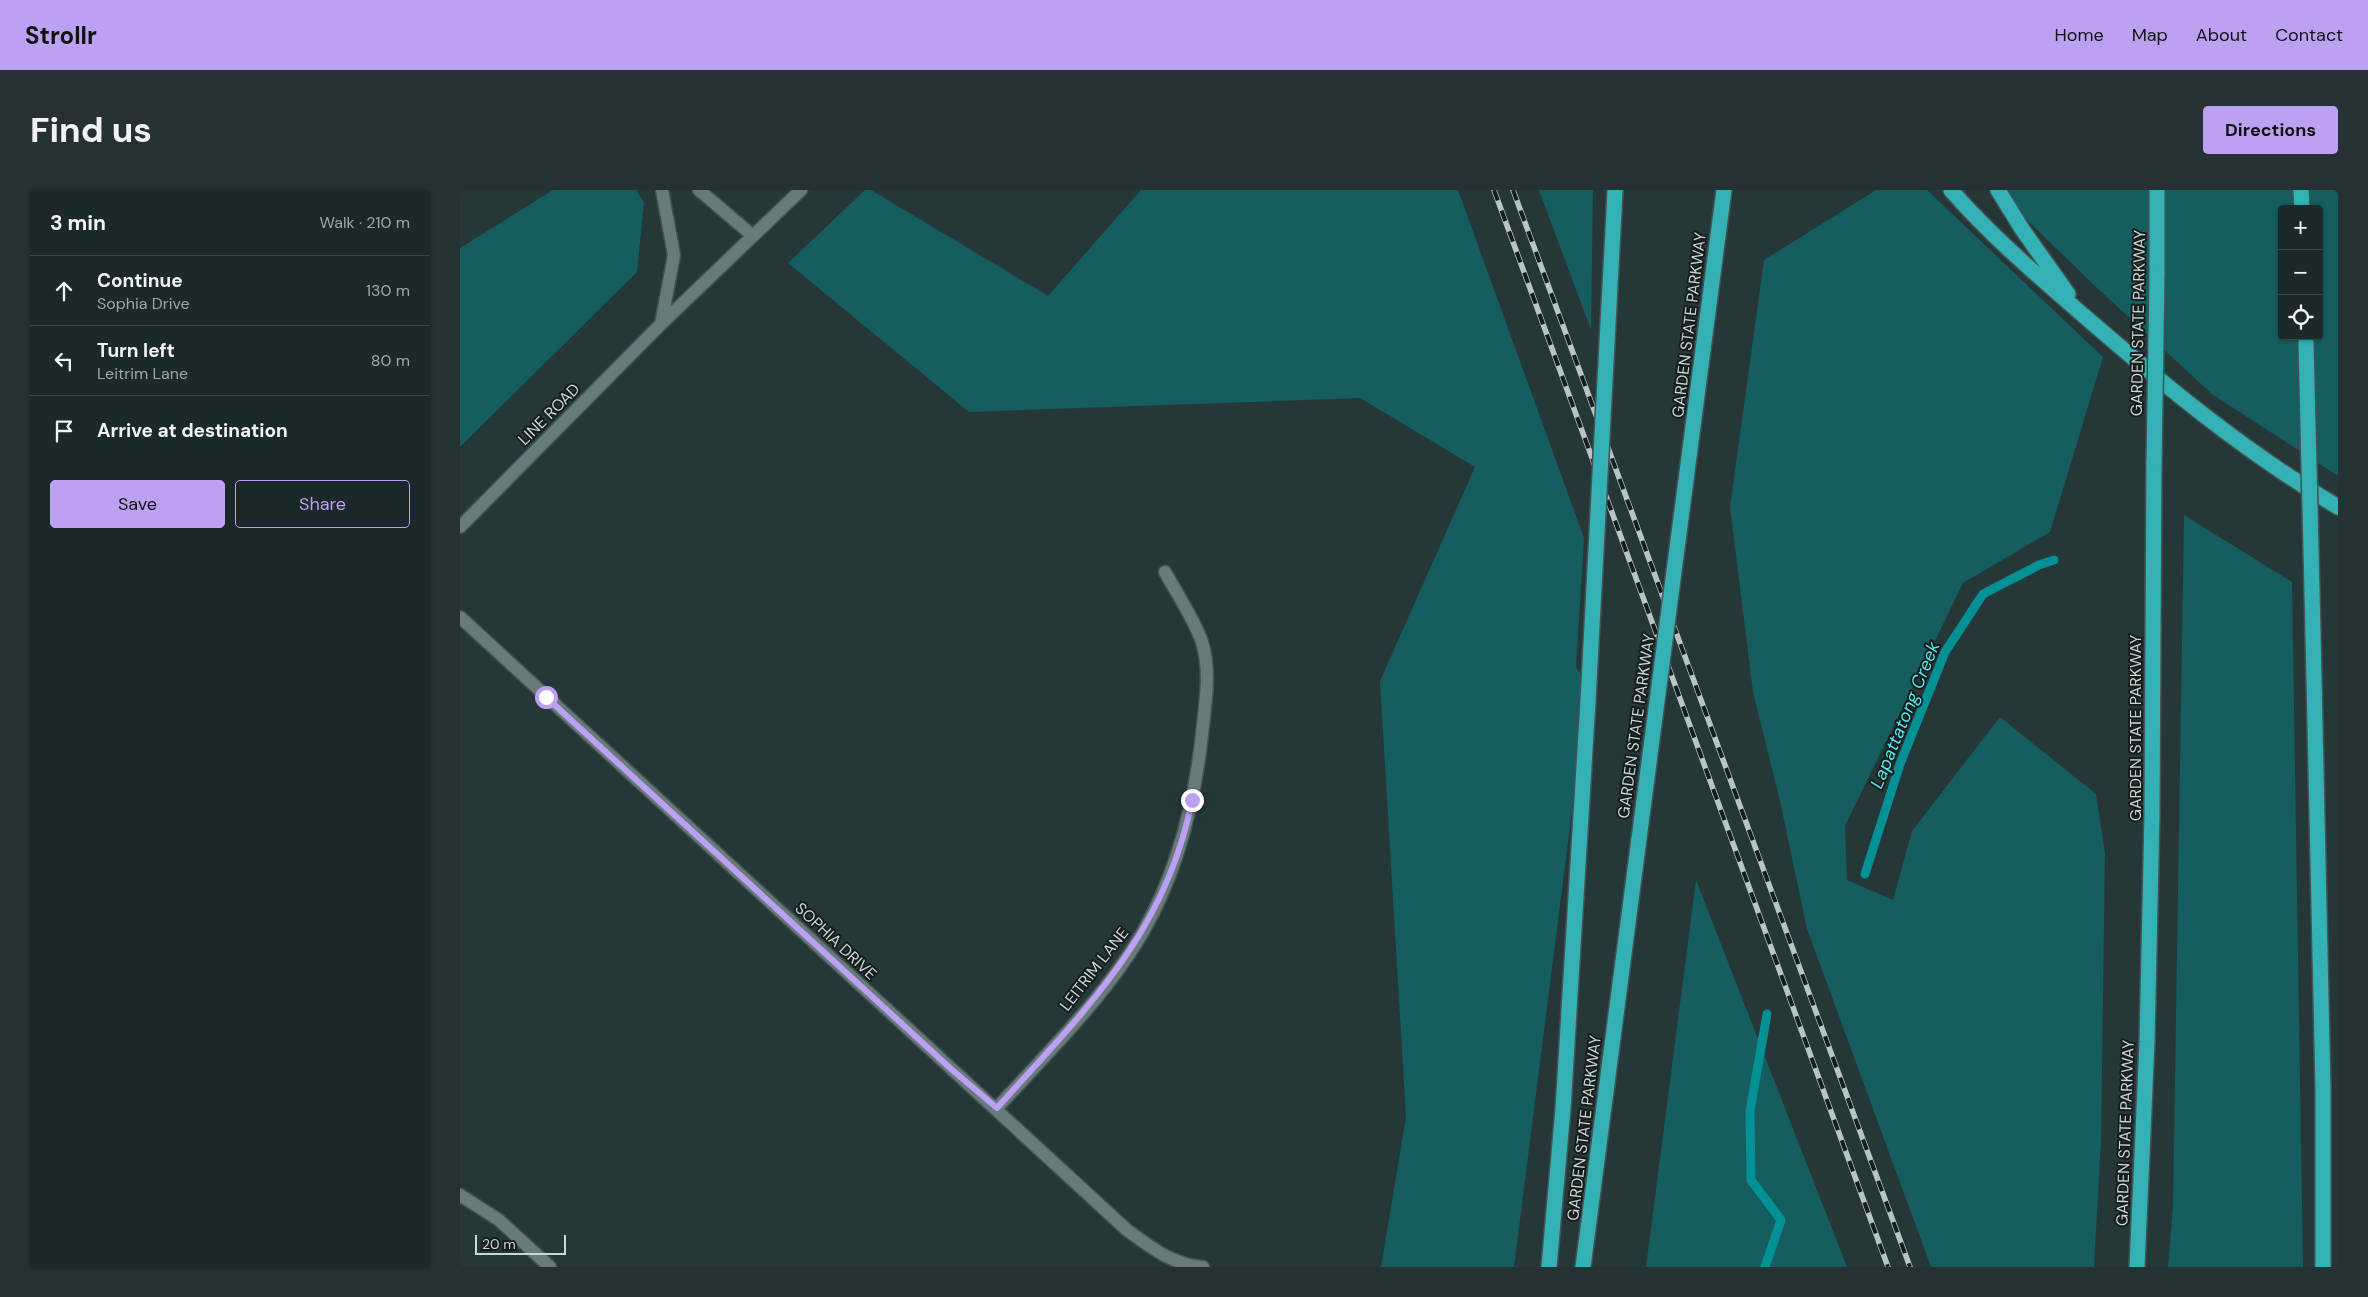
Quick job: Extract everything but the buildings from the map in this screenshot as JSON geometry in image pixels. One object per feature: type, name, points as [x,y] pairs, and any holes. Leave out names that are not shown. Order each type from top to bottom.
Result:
[{"type":"highway","points":[[1549,1267],[1563,1109],[1588,701],[1615,190]]},
{"type":"highway","name":"GARDEN STATE PARKWAY","points":[[1583,1267],[1724,190]]},
{"type":"highway","points":[[1951,190],[2006,249],[2197,411],[2256,454],[2338,508]]},
{"type":"highway","points":[[1998,190],[2022,229],[2083,314]]},
{"type":"highway","name":"GARDEN STATE PARKWAY","points":[[2137,1267],[2147,1052],[2152,814],[2158,190]]},
{"type":"highway","points":[[2301,190],[2302,205]]},
{"type":"highway","points":[[2306,340],[2323,1080],[2323,1267]]},
{"type":"street","points":[[661,324],[674,255],[662,190]]},
{"type":"street","points":[[699,190],[753,236]]},
{"type":"street","name":"LINE ROAD","points":[[460,527],[661,324],[801,190]]},
{"type":"street","name":"LEITRIM LANE","points":[[997,1108],[1090,1004],[1126,958],[1158,904],[1179,852],[1198,772],[1206,673],[1202,641],[1165,572]]},
{"type":"street","name":"SOPHIA DRIVE","points":[[460,617],[950,1068],[997,1108],[1127,1230],[1153,1249],[1186,1266],[1203,1267]]},
{"type":"street","points":[[460,1195],[500,1220],[550,1267]]},
{"type":"shaded area","points":[[553,190],[636,190],[644,202],[637,272],[460,447],[460,248]]},
{"type":"shaded area","points":[[865,190],[871,190],[1048,296],[1141,190],[1458,190],[1584,538],[1576,667],[1588,685],[1514,1267],[1381,1267],[1406,1117],[1380,681],[1475,467],[1360,398],[969,412],[788,263]]},
{"type":"shaded area","points":[[1539,190],[1593,190],[1591,330]]},
{"type":"shaded area","points":[[1876,190],[1927,190],[2103,357],[2050,532],[1963,583],[1845,826],[1847,880],[1893,900],[1912,831],[2000,717],[2096,794],[2105,853],[2101,1141],[2094,1267],[1931,1267],[1807,929],[1780,801],[1753,692],[1730,507],[1764,260]]},
{"type":"shaded area","points":[[1996,190],[2338,190],[2338,476],[2212,394],[2095,286]]},
{"type":"shaded area","points":[[2184,515],[2292,582],[2303,1267],[2168,1267],[2173,1204]]},
{"type":"shaded area","points":[[1696,880],[1847,1267],[1646,1267]]},
{"type":"waterway","name":"Lapattatong Creek","points":[[1865,874],[1900,764],[1945,652],[1983,594],[2039,565],[2054,560]]},
{"type":"waterway","name":"Lapattatong Creek","points":[[1765,1267],[1781,1220],[1751,1180],[1750,1111],[1767,1014]]},
{"type":"railway","points":[[1494,190],[1888,1267]]},
{"type":"railway","points":[[1513,190],[1910,1267]]},
{"type":"route","points":[[546,697],[950,1068],[997,1108],[1090,1004],[1126,958],[1143,932],[1158,904],[1179,852],[1192,800]]}]
